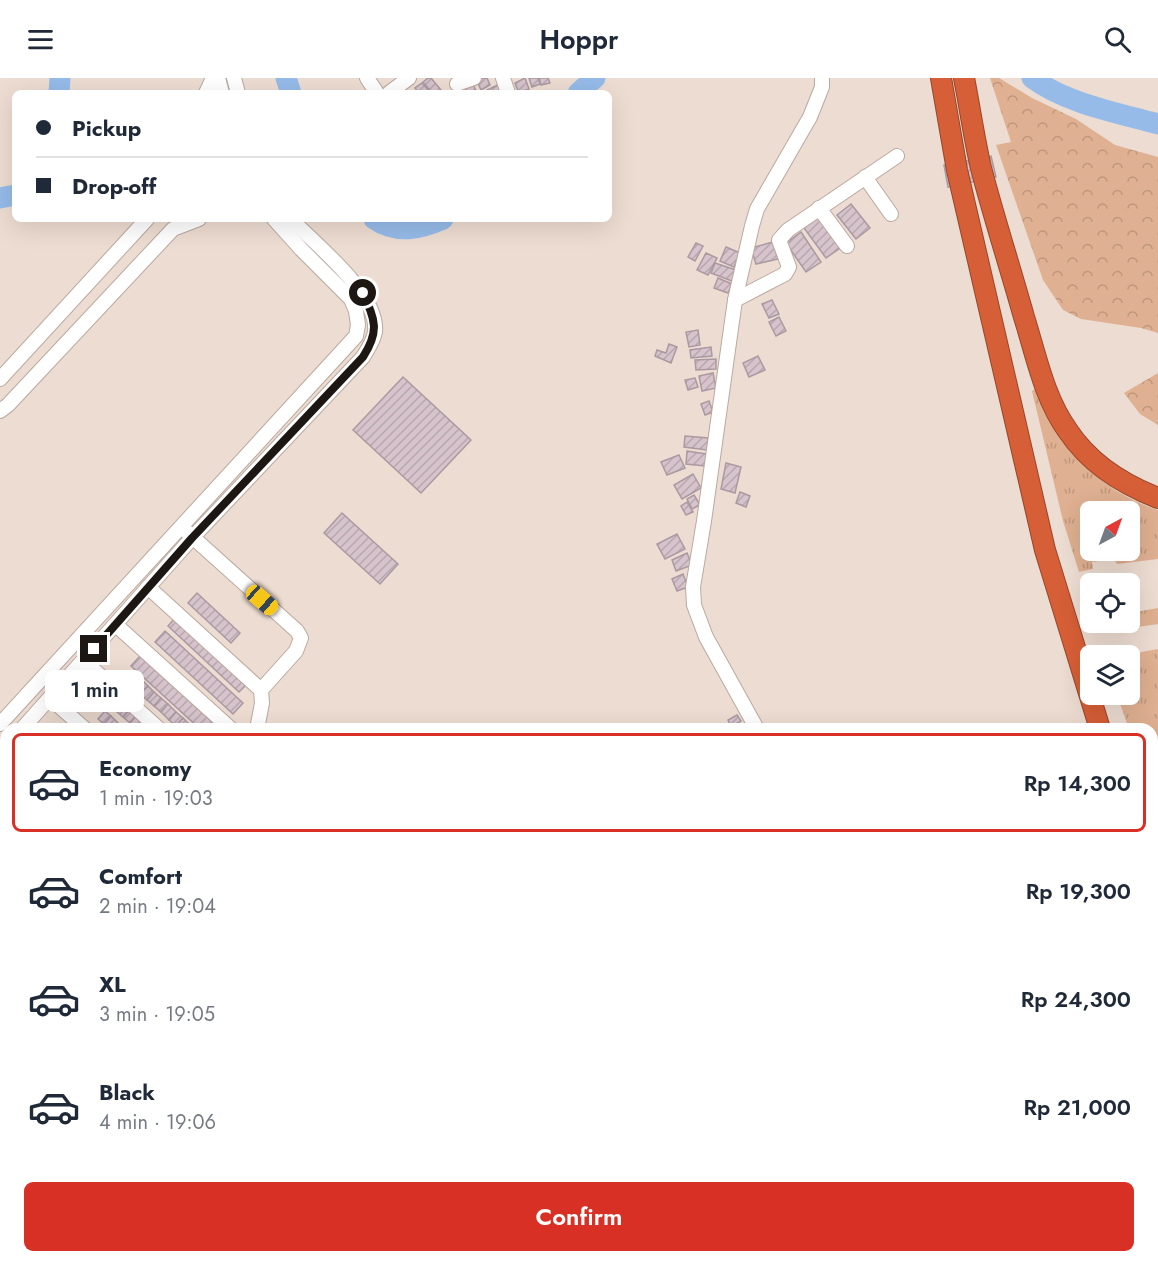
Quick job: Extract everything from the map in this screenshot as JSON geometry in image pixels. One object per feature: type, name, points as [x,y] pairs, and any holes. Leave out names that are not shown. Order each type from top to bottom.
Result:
[{"type":"highway","points":[[941,78],[957,170],[1045,550],[1098,723]]},
{"type":"highway","points":[[964,78],[991,203],[1040,370],[1055,410],[1068,432],[1095,462],[1123,482],[1158,498]]},
{"type":"street","points":[[393,90],[409,78]]},
{"type":"street","points":[[457,85],[474,78]]},
{"type":"street","points":[[754,723],[706,637],[696,613],[693,593],[735,300],[757,208],[805,127],[822,87],[822,78]]},
{"type":"street","points":[[735,300],[785,274],[789,267],[779,240],[788,230],[897,156]]},
{"type":"street","points":[[865,177],[891,214]]},
{"type":"street","points":[[819,208],[847,246]]},
{"type":"street","points":[[0,379],[144,222]]},
{"type":"street","points":[[165,222],[173,230]]},
{"type":"street","points":[[0,411],[70,341],[173,230],[192,222]]},
{"type":"street","points":[[1,723],[356,336],[358,325],[351,299],[277,222]]},
{"type":"street","points":[[27,723],[192,538],[363,357],[372,343],[375,322],[363,293],[352,279],[294,222]]},
{"type":"street","points":[[356,336],[372,343]]},
{"type":"street","points":[[182,526],[192,538],[297,631],[301,638],[296,651],[261,690]]},
{"type":"street","points":[[148,587],[261,690],[262,704],[258,723]]},
{"type":"street","points":[[122,589],[135,603]]},
{"type":"street","points":[[116,625],[224,723]]},
{"type":"street","points":[[84,661],[152,723]]},
{"type":"street","points":[[50,698],[78,723]]},
{"type":"green space","points":[[990,78],[999,78],[1032,98],[1076,119],[1115,145],[1158,157],[1158,333],[1141,328],[1081,319],[1063,310],[1043,280],[996,145],[1011,142]]},
{"type":"green space","points":[[1158,373],[1158,425],[1140,414],[1124,393]]},
{"type":"green space","points":[[1035,389],[1056,429],[1083,463],[1117,491],[1136,501],[1080,501],[1080,561],[1099,561],[1092,562],[1093,569],[1079,572],[1063,521],[1032,391]]},
{"type":"green space","points":[[1140,503],[1158,510],[1158,559],[1117,564],[1115,561],[1140,561]]},
{"type":"green space","points":[[1158,608],[1158,624],[1140,627],[1140,611]]},
{"type":"green space","points":[[1158,649],[1158,723],[1127,723],[1121,705],[1140,705],[1140,652]]},
{"type":"building","points":[[431,78],[441,90],[430,90],[423,82]]},
{"type":"building","points":[[487,78],[490,85],[481,90],[477,81]]},
{"type":"building","points":[[525,78],[529,89],[518,90],[515,83]]},
{"type":"building","points":[[529,78],[538,78],[540,84],[532,87]]},
{"type":"building","points":[[539,78],[548,78],[550,83],[541,85]]},
{"type":"building","points":[[472,82],[476,90],[466,90],[464,86]]},
{"type":"building","points":[[422,83],[428,90],[417,90],[415,88]]},
{"type":"building","points":[[502,83],[505,90],[487,90]]},
{"type":"building","points":[[991,156],[996,177],[948,187],[944,165]]},
{"type":"building","points":[[851,204],[870,228],[856,239],[837,215]]},
{"type":"building","points":[[821,216],[843,246],[826,258],[804,228]]},
{"type":"building","points":[[801,232],[821,262],[806,272],[786,243]]},
{"type":"building","points":[[773,242],[778,259],[756,264],[751,248]]},
{"type":"building","points":[[696,243],[703,246],[695,261],[688,257]]},
{"type":"building","points":[[726,247],[740,253],[734,267],[720,261]]},
{"type":"building","points":[[706,253],[717,258],[708,275],[697,270]]},
{"type":"building","points":[[715,263],[736,270],[732,281],[711,273]]},
{"type":"building","points":[[718,278],[732,284],[728,293],[714,288]]},
{"type":"building","points":[[772,300],[779,314],[769,318],[762,304]]},
{"type":"building","points":[[779,317],[786,331],[776,336],[769,322]]},
{"type":"building","points":[[698,330],[700,345],[689,347],[686,332]]},
{"type":"building","points":[[669,344],[677,347],[671,363],[655,356],[657,350],[666,353]]},
{"type":"building","points":[[711,347],[712,356],[691,358],[690,350]]},
{"type":"building","points":[[758,356],[765,370],[749,377],[743,363]]},
{"type":"building","points":[[716,359],[716,369],[696,370],[695,360]]},
{"type":"building","points":[[713,373],[716,388],[702,391],[699,376]]},
{"type":"building","points":[[403,377],[471,440],[421,493],[353,430]]},
{"type":"building","points":[[695,378],[698,387],[688,390],[685,380]]},
{"type":"building","points":[[709,401],[713,412],[705,415],[701,404]]},
{"type":"building","points":[[685,436],[708,438],[707,450],[684,447]]},
{"type":"building","points":[[687,451],[706,454],[705,466],[686,464]]},
{"type":"building","points":[[679,455],[685,468],[667,475],[661,462]]},
{"type":"building","points":[[726,463],[741,467],[735,493],[721,489]]},
{"type":"building","points":[[693,474],[701,488],[682,499],[674,485]]},
{"type":"building","points":[[740,492],[750,496],[746,507],[736,503]]},
{"type":"building","points":[[694,495],[700,505],[692,509],[687,499]]},
{"type":"building","points":[[687,502],[693,512],[686,515],[681,506]]},
{"type":"building","points":[[342,513],[398,564],[380,584],[324,533]]},
{"type":"building","points":[[677,534],[685,549],[665,559],[657,544]]},
{"type":"building","points":[[687,553],[692,565],[676,571],[672,560]]},
{"type":"building","points":[[683,574],[688,587],[677,591],[672,579]]},
{"type":"building","points":[[197,593],[240,633],[231,643],[188,603]]},
{"type":"building","points":[[177,616],[249,682],[239,692],[168,626]]},
{"type":"building","points":[[165,631],[243,703],[233,714],[155,642]]},
{"type":"building","points":[[140,656],[213,723],[193,723],[131,666]]},
{"type":"building","points":[[134,674],[141,679],[133,687],[127,682]]},
{"type":"building","points":[[141,679],[148,686],[140,694],[133,687]]},
{"type":"building","points":[[148,686],[154,692],[147,700],[140,694]]},
{"type":"building","points":[[154,692],[161,698],[154,706],[147,700]]},
{"type":"building","points":[[117,697],[123,703],[116,711],[110,705]]},
{"type":"building","points":[[161,698],[168,704],[161,712],[154,706]]},
{"type":"building","points":[[123,703],[130,709],[123,717],[116,711]]},
{"type":"building","points":[[168,704],[176,712],[169,720],[161,712]]},
{"type":"building","points":[[130,709],[137,715],[130,723],[123,717]]},
{"type":"building","points":[[105,711],[111,716],[105,723],[98,719]]},
{"type":"building","points":[[176,712],[183,718],[179,723],[172,723],[169,720]]},
{"type":"building","points":[[137,715],[143,721],[141,723],[130,723]]},
{"type":"building","points":[[737,715],[741,721],[729,723],[728,720]]},
{"type":"building","points":[[111,716],[118,723],[105,723]]},
{"type":"building","points":[[183,718],[188,723],[179,723]]},
{"type":"waterway","points":[[59,90],[60,78]]},
{"type":"waterway","points":[[286,78],[290,90]]},
{"type":"waterway","points":[[581,90],[595,78]]},
{"type":"waterway","points":[[1032,78],[1045,87],[1076,101],[1158,124]]},
{"type":"waterway","points":[[0,198],[12,196]]},
{"type":"waterway","points":[[379,222],[400,229],[417,228],[434,222]]},
{"type":"route","points":[[94,649],[192,538],[363,357],[372,343],[375,322],[363,293]]}]
